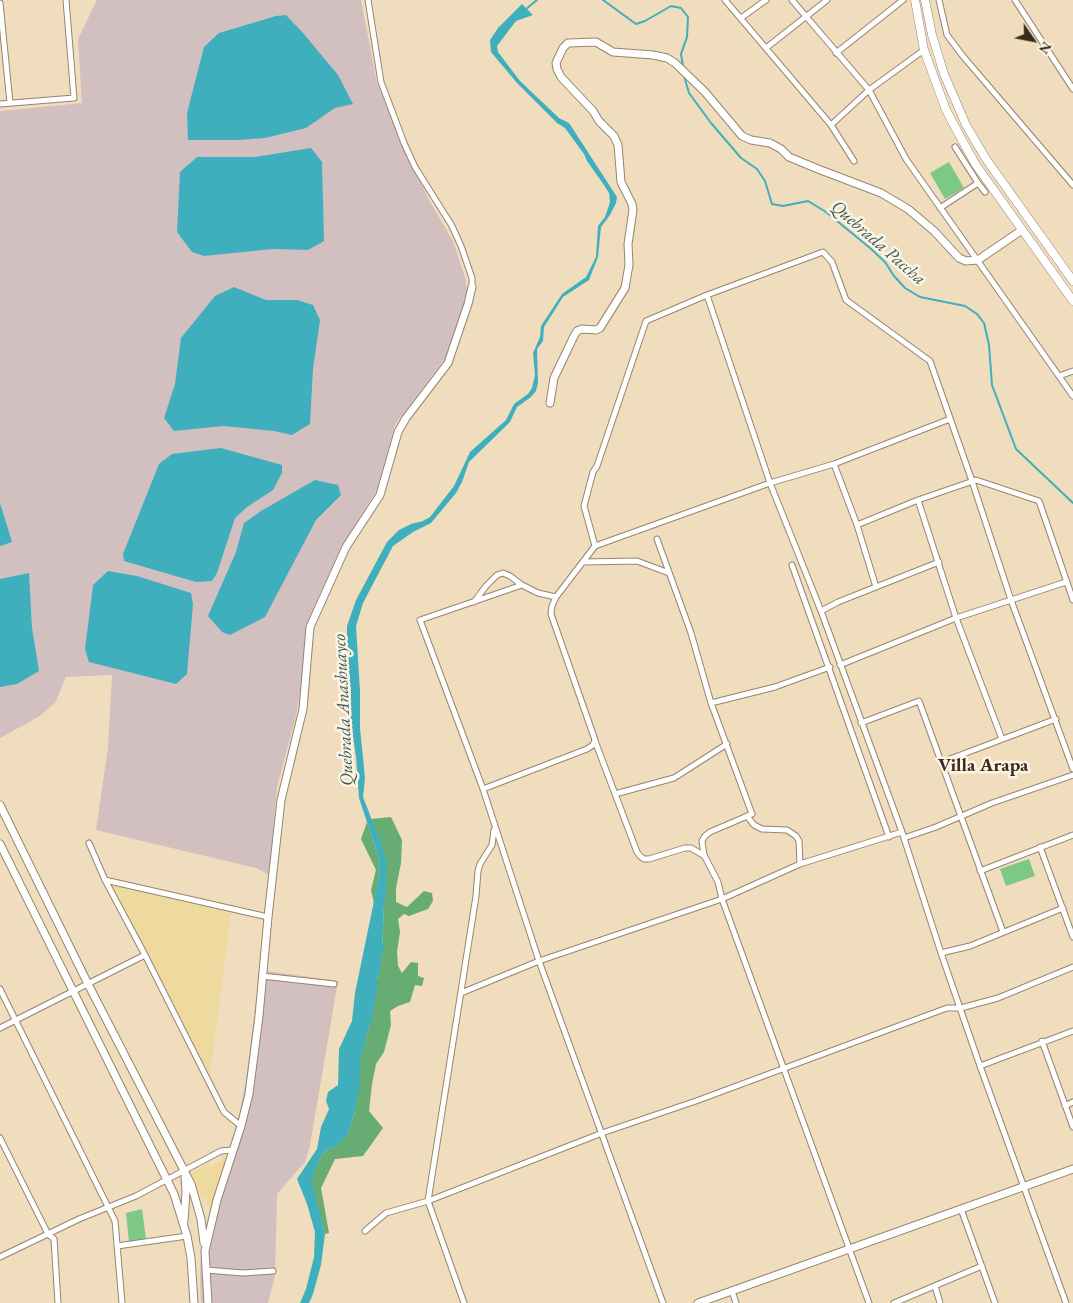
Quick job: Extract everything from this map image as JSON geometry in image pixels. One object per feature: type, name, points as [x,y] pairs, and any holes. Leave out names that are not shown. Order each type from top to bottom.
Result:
[{"type":"main road","points":[[915,0],[924,50],[946,110],[976,165],[1073,301]]},
{"type":"main road","points":[[926,0],[932,34],[944,74],[966,125],[986,159],[1073,281]]},
{"type":"street","points":[[0,104],[74,98],[66,0]]},
{"type":"street","points":[[205,1251],[217,1200],[241,1126],[249,1094],[255,1057],[281,800],[303,708],[310,627],[346,547],[380,495],[398,432],[406,418],[448,363],[472,287],[472,278],[461,246],[452,226],[416,167],[404,143],[381,82],[368,0]]},
{"type":"street","points":[[726,0],[831,125],[854,161]]},
{"type":"street","points":[[741,18],[766,0]]},
{"type":"street","points":[[792,0],[868,90],[906,160],[1073,396]]},
{"type":"street","points":[[766,48],[827,0]]},
{"type":"street","points":[[836,53],[903,0]]},
{"type":"street","points":[[939,0],[947,35],[1073,185]]},
{"type":"street","points":[[1015,0],[1072,87]]},
{"type":"street","points":[[0,3],[10,104]]},
{"type":"street","points":[[550,403],[554,378],[577,331],[600,328],[625,288],[629,265],[628,244],[632,210],[632,204],[621,182],[618,145],[614,136],[561,77],[557,69],[556,63],[568,43],[596,42],[613,52],[667,58],[675,63],[705,92],[742,136],[751,140],[770,143],[789,156],[881,193],[908,209],[959,258],[966,261],[978,260],[1022,230]]},
{"type":"street","points":[[831,125],[868,90],[924,50]]},
{"type":"street","points":[[955,147],[985,192]]},
{"type":"street","points":[[940,208],[978,183]]},
{"type":"street","points":[[595,546],[584,506],[593,472],[598,466],[646,321],[707,295],[823,252],[832,262],[846,300],[930,361],[1011,600],[1073,769]]},
{"type":"street","points":[[707,295],[770,483],[821,611],[902,832],[980,1066],[1066,1303]]},
{"type":"street","points":[[1059,376],[1073,371]]},
{"type":"street","points":[[704,855],[691,848],[644,859],[637,852],[614,794],[551,614],[556,597],[595,546],[770,483],[834,464],[950,419]]},
{"type":"street","points":[[834,464],[858,525],[876,587]]},
{"type":"street","points":[[858,525],[918,500],[976,480],[1038,501],[1073,600]]},
{"type":"street","points":[[918,500],[956,618],[1002,739]]},
{"type":"street","points":[[658,540],[691,633],[711,703],[752,814],[710,832],[705,836],[702,840],[704,855],[718,882],[722,899],[869,1303]]},
{"type":"street","points":[[583,562],[637,560],[669,573]]},
{"type":"street","points":[[821,611],[838,602],[939,562]]},
{"type":"street","points":[[792,565],[889,836]]},
{"type":"street","points":[[474,602],[497,575],[503,573],[538,593],[556,597]]},
{"type":"street","points":[[840,665],[956,618],[1066,582]]},
{"type":"street","points":[[522,585],[420,620],[483,789],[539,961],[663,1303]]},
{"type":"street","points":[[711,703],[775,687],[830,667]]},
{"type":"street","points":[[861,723],[920,701],[1003,932]]},
{"type":"street","points":[[942,762],[1056,719]]},
{"type":"street","points":[[483,789],[587,749],[593,745],[595,740]]},
{"type":"street","points":[[614,794],[674,778],[727,744]]},
{"type":"street","points":[[904,838],[992,802],[1073,775]]},
{"type":"street","points":[[0,805],[88,984],[195,1194],[201,1219],[205,1251],[208,1303]]},
{"type":"street","points":[[747,816],[754,825],[762,829],[786,830],[796,836],[799,841],[800,864]]},
{"type":"street","points":[[464,1303],[428,1201],[476,896],[478,871],[480,864],[492,845],[495,827]]},
{"type":"street","points":[[461,993],[539,961],[722,899],[800,864],[902,832]]},
{"type":"street","points":[[980,871],[1073,835]]},
{"type":"street","points":[[89,843],[105,880],[224,1112],[241,1126]]},
{"type":"street","points":[[0,844],[167,1181],[187,1236],[191,1258],[194,1303]]},
{"type":"street","points":[[1040,847],[1073,937]]},
{"type":"street","points":[[105,880],[268,917]]},
{"type":"street","points":[[941,953],[970,946],[1063,908]]},
{"type":"street","points":[[0,1028],[145,955]]},
{"type":"street","points":[[365,1231],[386,1213],[428,1201],[602,1133],[696,1102],[947,1008],[961,1008],[998,998],[1073,967]]},
{"type":"street","points":[[262,976],[334,984]]},
{"type":"street","points":[[0,989],[115,1221],[122,1303]]},
{"type":"street","points":[[980,1066],[1073,1031]]},
{"type":"street","points":[[1042,1042],[1073,1127]]},
{"type":"street","points":[[1065,1106],[1073,1102]]},
{"type":"street","points":[[0,1138],[48,1234],[54,1239],[58,1303]]},
{"type":"street","points":[[0,1257],[79,1219],[167,1181],[221,1151],[232,1150]]},
{"type":"street","points":[[698,1303],[1073,1169]]},
{"type":"street","points":[[183,1222],[186,1192],[184,1171]]},
{"type":"street","points":[[961,1209],[995,1303]]},
{"type":"street","points":[[117,1246],[187,1236]]},
{"type":"street","points":[[894,1303],[982,1266]]},
{"type":"street","points":[[206,1270],[243,1273],[273,1270]]},
{"type":"street","points":[[934,1286],[940,1303]]},
{"type":"street","points":[[732,1291],[736,1303]]},
{"type":"shaded area","points":[[97,0],[361,0],[377,83],[429,200],[453,241],[466,280],[467,296],[449,353],[395,425],[378,488],[341,548],[306,628],[301,688],[295,720],[277,787],[269,875],[256,868],[96,830],[108,748],[112,675],[66,677],[55,703],[40,716],[0,738],[0,111],[82,103],[78,39]]},
{"type":"shaded area","points":[[260,970],[338,981],[310,1145],[305,1162],[277,1194],[275,1276],[268,1303],[201,1303],[201,1251],[236,1132],[246,1079]]},
{"type":"green space","points":[[949,162],[964,188],[945,199],[930,173]]},
{"type":"green space","points":[[391,817],[402,840],[396,902],[407,907],[424,891],[432,893],[433,901],[428,909],[409,916],[404,914],[398,919],[400,932],[397,952],[398,966],[402,973],[411,962],[418,963],[418,976],[424,978],[422,986],[415,985],[410,1002],[390,1011],[391,1025],[384,1052],[376,1064],[369,1111],[383,1128],[363,1156],[335,1159],[321,1188],[329,1233],[325,1234],[310,1180],[322,1154],[348,1134],[354,1114],[359,1085],[358,1062],[371,1021],[382,948],[386,864],[371,819]]},
{"type":"green space","points":[[367,822],[379,858],[380,872],[374,903],[371,890],[376,870],[361,839]]},
{"type":"green space","points":[[1029,859],[1035,876],[1006,886],[1000,869]]},
{"type":"green space","points":[[142,1209],[146,1239],[129,1242],[126,1213]]},
{"type":"sand","points":[[109,883],[231,913],[210,1075]]},
{"type":"sand","points":[[228,1155],[212,1207],[208,1207],[206,1197],[202,1198],[191,1173],[209,1163],[211,1166],[223,1160],[222,1156]]},
{"type":"water","points":[[522,4],[533,15],[516,21],[497,46],[498,52],[520,81],[559,118],[569,123],[617,197],[616,203],[601,227],[598,257],[589,280],[563,297],[544,327],[543,341],[537,349],[538,383],[536,391],[517,407],[510,422],[469,462],[456,493],[431,523],[413,532],[393,546],[363,603],[356,626],[360,728],[365,778],[363,797],[380,841],[386,864],[382,948],[371,1021],[360,1056],[359,1085],[354,1114],[348,1134],[322,1154],[311,1180],[325,1234],[321,1265],[313,1294],[309,1303],[300,1303],[306,1289],[314,1257],[315,1232],[297,1179],[317,1149],[321,1127],[329,1109],[326,1101],[328,1092],[338,1085],[339,1049],[352,1021],[355,993],[380,872],[379,858],[359,798],[350,716],[351,691],[347,655],[347,626],[356,600],[387,542],[399,530],[430,517],[454,486],[470,452],[506,420],[514,404],[528,394],[532,388],[535,375],[533,353],[540,337],[541,326],[562,294],[586,277],[596,257],[598,226],[605,217],[610,202],[609,193],[565,128],[557,123],[517,83],[491,52],[490,40],[498,28]]},
{"type":"water","points":[[286,15],[338,75],[353,104],[335,108],[306,128],[265,138],[188,140],[187,113],[204,47],[219,33],[276,16]]},
{"type":"water","points":[[311,148],[322,162],[324,241],[308,250],[272,249],[204,256],[192,252],[177,232],[180,172],[197,157],[255,157]]},
{"type":"water","points":[[234,287],[266,300],[297,300],[313,305],[320,320],[313,369],[310,424],[292,435],[274,431],[223,426],[174,431],[164,418],[175,384],[181,338],[215,296]]},
{"type":"water","points":[[221,448],[282,465],[282,473],[273,490],[247,507],[235,518],[217,573],[212,581],[196,582],[124,561],[123,554],[159,464],[172,454]]},
{"type":"water","points":[[315,480],[338,485],[341,495],[316,520],[265,617],[230,635],[222,632],[208,616],[236,552],[244,523]]},
{"type":"water","points":[[0,503],[12,542],[0,546]]},
{"type":"water","points":[[108,571],[137,576],[191,593],[193,604],[187,674],[176,684],[89,662],[85,649],[93,585]]},
{"type":"water","points":[[29,573],[32,628],[39,671],[17,684],[0,687],[0,579]]},
{"type":"waterway","name":"Quebrada Anashuayco","points":[[526,9],[537,0]]},
{"type":"waterway","name":"Quebrada Paccha","points":[[603,0],[636,24],[671,6],[681,8],[688,17],[687,37],[681,54],[683,66]]},
{"type":"waterway","name":"Quebrada Paccha","points":[[684,76],[689,93],[711,123],[741,158],[757,169],[765,181],[772,204],[783,206],[808,201],[826,212],[870,248],[885,262],[905,288],[920,297],[965,306],[977,314],[984,323],[989,345],[992,385],[1016,449],[1073,503]]},
{"type":"waterway","name":"Quebrada Anashuayco","points":[[379,839],[386,864],[384,901]]},
{"type":"waterway","name":"Quebrada Anashuayco","points":[[381,956],[383,945]]},
{"type":"waterway","name":"Quebrada Anashuayco","points":[[378,975],[380,960]]},
{"type":"waterway","name":"Quebrada Anashuayco","points":[[370,1025],[377,980]]},
{"type":"waterway","name":"Quebrada Anashuayco","points":[[354,1110],[359,1085],[358,1062],[364,1043]]},
{"type":"waterway","name":"Quebrada Anashuayco","points":[[346,1136],[350,1124]]},
{"type":"waterway","name":"Quebrada Anashuayco","points":[[335,1146],[343,1139]]},
{"type":"district","name":"Villa Arapa","points":[[983,766]]}]
